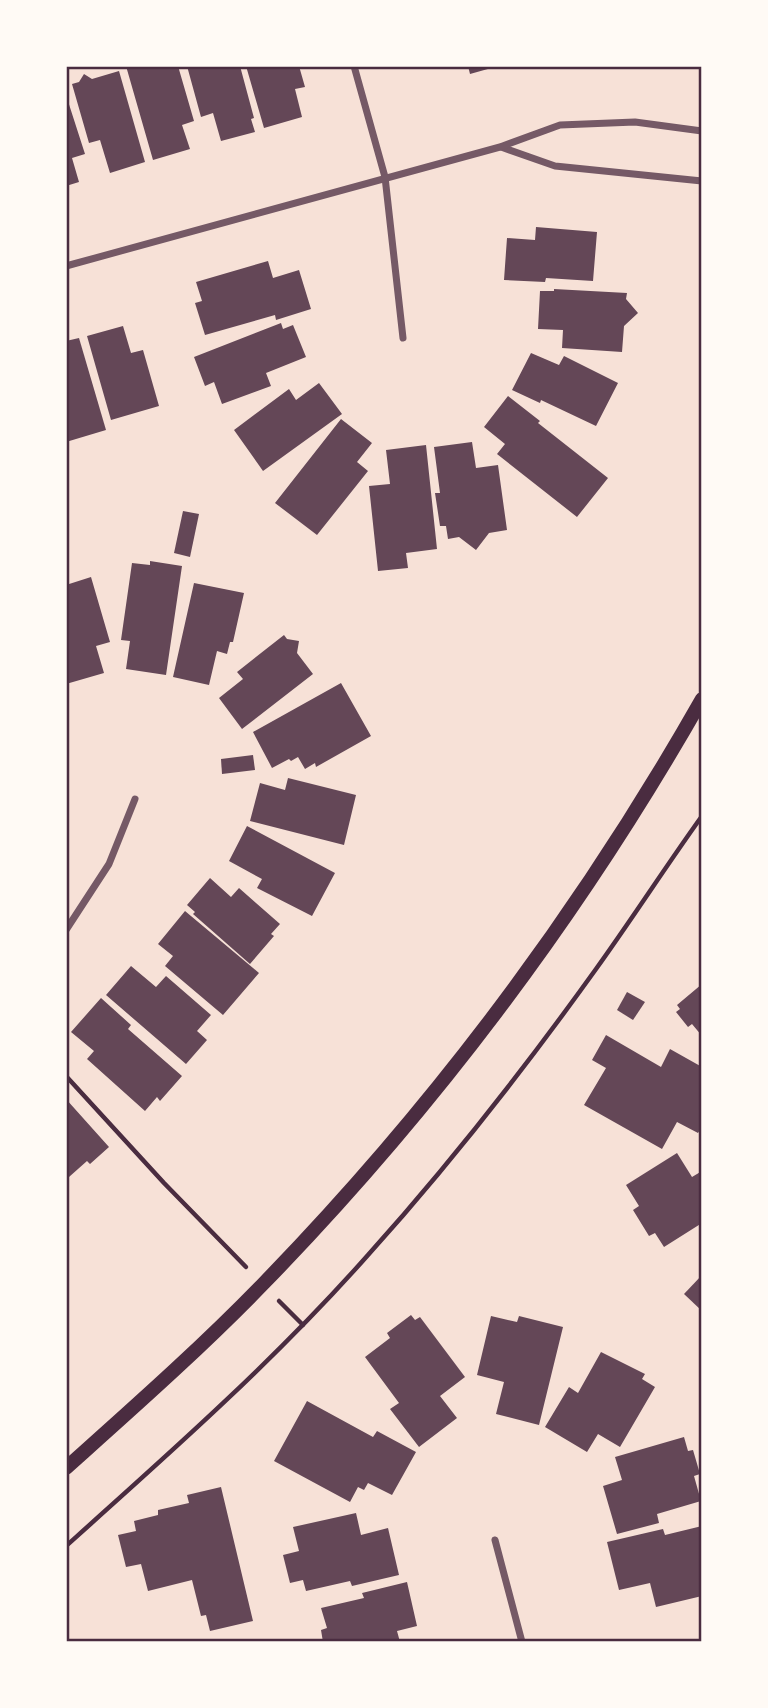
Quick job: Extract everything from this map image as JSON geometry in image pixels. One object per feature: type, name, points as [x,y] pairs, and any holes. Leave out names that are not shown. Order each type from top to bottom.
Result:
[{"type":"main road","points":[[66,1468],[262,1285],[450,1073],[506,1001],[597,873],[702,699]]},
{"type":"street","points":[[354,66],[385,177],[403,338]]},
{"type":"street","points":[[66,266],[500,147],[560,125],[635,122],[702,131]]},
{"type":"street","points":[[500,147],[555,166],[702,181]]},
{"type":"street","points":[[66,930],[109,864],[135,799]]},
{"type":"street","points":[[495,1540],[522,1642]]},
{"type":"path","points":[[66,1545],[303,1325],[368,1256],[508,1087],[597,968],[702,816]]},
{"type":"path","points":[[66,1076],[247,1268]]},
{"type":"path","points":[[283,1304],[303,1325]]},
{"type":"building","points":[[126,66],[178,66],[194,121],[182,125],[190,149],[153,160]]},
{"type":"building","points":[[187,66],[240,66],[254,118],[251,119],[255,132],[221,141],[213,113],[201,117]]},
{"type":"building","points":[[246,66],[299,66],[305,87],[295,89],[302,117],[264,128]]},
{"type":"building","points":[[468,66],[495,66],[495,67],[470,74]]},
{"type":"building","points":[[119,71],[145,162],[110,173],[100,140],[89,143],[72,84],[79,82],[84,74],[92,79]]},
{"type":"building","points":[[66,95],[85,154],[72,158],[79,182],[66,186]]},
{"type":"building","points":[[536,227],[597,232],[593,281],[546,278],[545,282],[504,280],[507,238],[535,240]]},
{"type":"building","points":[[268,261],[273,278],[299,270],[311,309],[276,320],[275,315],[205,335],[195,303],[202,301],[196,282]]},
{"type":"building","points":[[554,289],[627,293],[626,299],[638,313],[624,326],[622,352],[562,348],[563,330],[538,329],[540,291]]},
{"type":"building","points":[[281,323],[283,329],[293,325],[306,357],[266,373],[271,386],[222,404],[214,382],[205,386],[194,357]]},
{"type":"building","points":[[123,326],[131,353],[143,350],[159,406],[111,420],[87,336]]},
{"type":"building","points":[[79,338],[106,430],[66,442],[66,341]]},
{"type":"building","points":[[531,353],[559,365],[564,356],[618,383],[596,426],[541,400],[540,403],[512,390]]},
{"type":"building","points":[[319,383],[342,414],[263,471],[234,430],[289,389],[296,400]]},
{"type":"building","points":[[508,396],[608,478],[577,517],[497,454],[505,444],[484,427]]},
{"type":"building","points":[[341,419],[372,443],[357,462],[368,471],[317,535],[275,503]]},
{"type":"building","points":[[472,442],[476,468],[498,465],[507,530],[489,533],[476,550],[459,537],[448,539],[446,526],[440,526],[435,493],[440,493],[434,447]]},
{"type":"building","points":[[426,445],[437,549],[406,553],[408,568],[378,571],[369,486],[390,484],[386,450]]},
{"type":"building","points":[[183,511],[199,514],[190,557],[174,553]]},
{"type":"building","points":[[150,561],[182,566],[166,675],[126,669],[130,641],[121,640],[132,563],[150,565]]},
{"type":"building","points":[[91,577],[110,642],[96,646],[104,673],[66,684],[66,585]]},
{"type":"building","points":[[194,583],[244,593],[233,642],[230,642],[227,654],[217,651],[209,685],[173,677]]},
{"type":"building","points":[[284,635],[287,639],[299,641],[297,653],[313,674],[242,729],[219,698],[243,679],[237,672]]},
{"type":"building","points":[[341,683],[371,736],[316,767],[315,763],[305,769],[298,757],[272,768],[253,732]]},
{"type":"building","points":[[253,755],[255,770],[222,774],[221,759]]},
{"type":"building","points":[[288,778],[356,795],[344,845],[250,821],[260,783],[285,790]]},
{"type":"building","points":[[247,826],[335,873],[312,916],[257,888],[262,879],[229,861]]},
{"type":"building","points":[[210,878],[231,897],[239,888],[280,924],[271,934],[274,936],[250,964],[193,914],[195,912],[187,905]]},
{"type":"building","points":[[185,911],[259,973],[223,1015],[165,966],[173,956],[158,944]]},
{"type":"building","points":[[131,966],[156,987],[166,976],[211,1015],[197,1031],[207,1040],[186,1064],[106,995]]},
{"type":"building","points":[[702,984],[702,1036],[692,1024],[688,1027],[676,1012],[680,1009],[677,1005]]},
{"type":"building","points":[[627,992],[645,1002],[633,1020],[617,1010]]},
{"type":"building","points":[[101,998],[131,1025],[128,1029],[182,1076],[160,1101],[157,1097],[145,1111],[87,1059],[94,1051],[71,1032]]},
{"type":"building","points":[[606,1035],[661,1067],[670,1049],[702,1067],[702,1127],[698,1133],[677,1122],[662,1149],[584,1105],[606,1068],[592,1060]]},
{"type":"building","points":[[66,1099],[109,1147],[90,1164],[87,1161],[69,1177],[66,1175]]},
{"type":"building","points":[[677,1153],[692,1177],[702,1171],[702,1223],[664,1247],[655,1233],[649,1236],[633,1210],[639,1206],[626,1185]]},
{"type":"building","points":[[702,1275],[702,1311],[684,1294]]},
{"type":"building","points":[[411,1315],[415,1320],[420,1317],[465,1377],[440,1396],[457,1418],[419,1447],[390,1409],[399,1403],[365,1357],[390,1338],[387,1333]]},
{"type":"building","points":[[491,1316],[517,1322],[519,1316],[563,1327],[539,1425],[496,1414],[504,1382],[477,1375]]},
{"type":"building","points":[[601,1352],[645,1374],[642,1379],[655,1387],[620,1447],[598,1434],[587,1452],[545,1427],[569,1387],[578,1393]]},
{"type":"building","points":[[307,1401],[373,1437],[377,1431],[416,1452],[392,1495],[368,1483],[364,1490],[358,1487],[350,1502],[274,1461]]},
{"type":"building","points":[[684,1437],[688,1451],[693,1450],[700,1474],[694,1476],[701,1501],[657,1514],[659,1523],[617,1534],[603,1486],[622,1480],[615,1457]]},
{"type":"building","points":[[221,1487],[253,1621],[210,1631],[206,1615],[201,1616],[192,1580],[148,1591],[141,1564],[126,1567],[118,1535],[136,1531],[134,1521],[158,1515],[158,1510],[189,1503],[187,1495]]},
{"type":"building","points":[[356,1513],[361,1535],[388,1528],[399,1575],[352,1586],[350,1581],[306,1591],[303,1580],[290,1583],[283,1555],[299,1551],[293,1527]]},
{"type":"building","points":[[702,1526],[702,1596],[656,1607],[650,1583],[619,1590],[607,1542],[663,1529],[665,1535]]},
{"type":"building","points":[[407,1582],[417,1626],[397,1631],[400,1642],[323,1642],[321,1630],[327,1628],[321,1608],[364,1598],[362,1593]]}]
